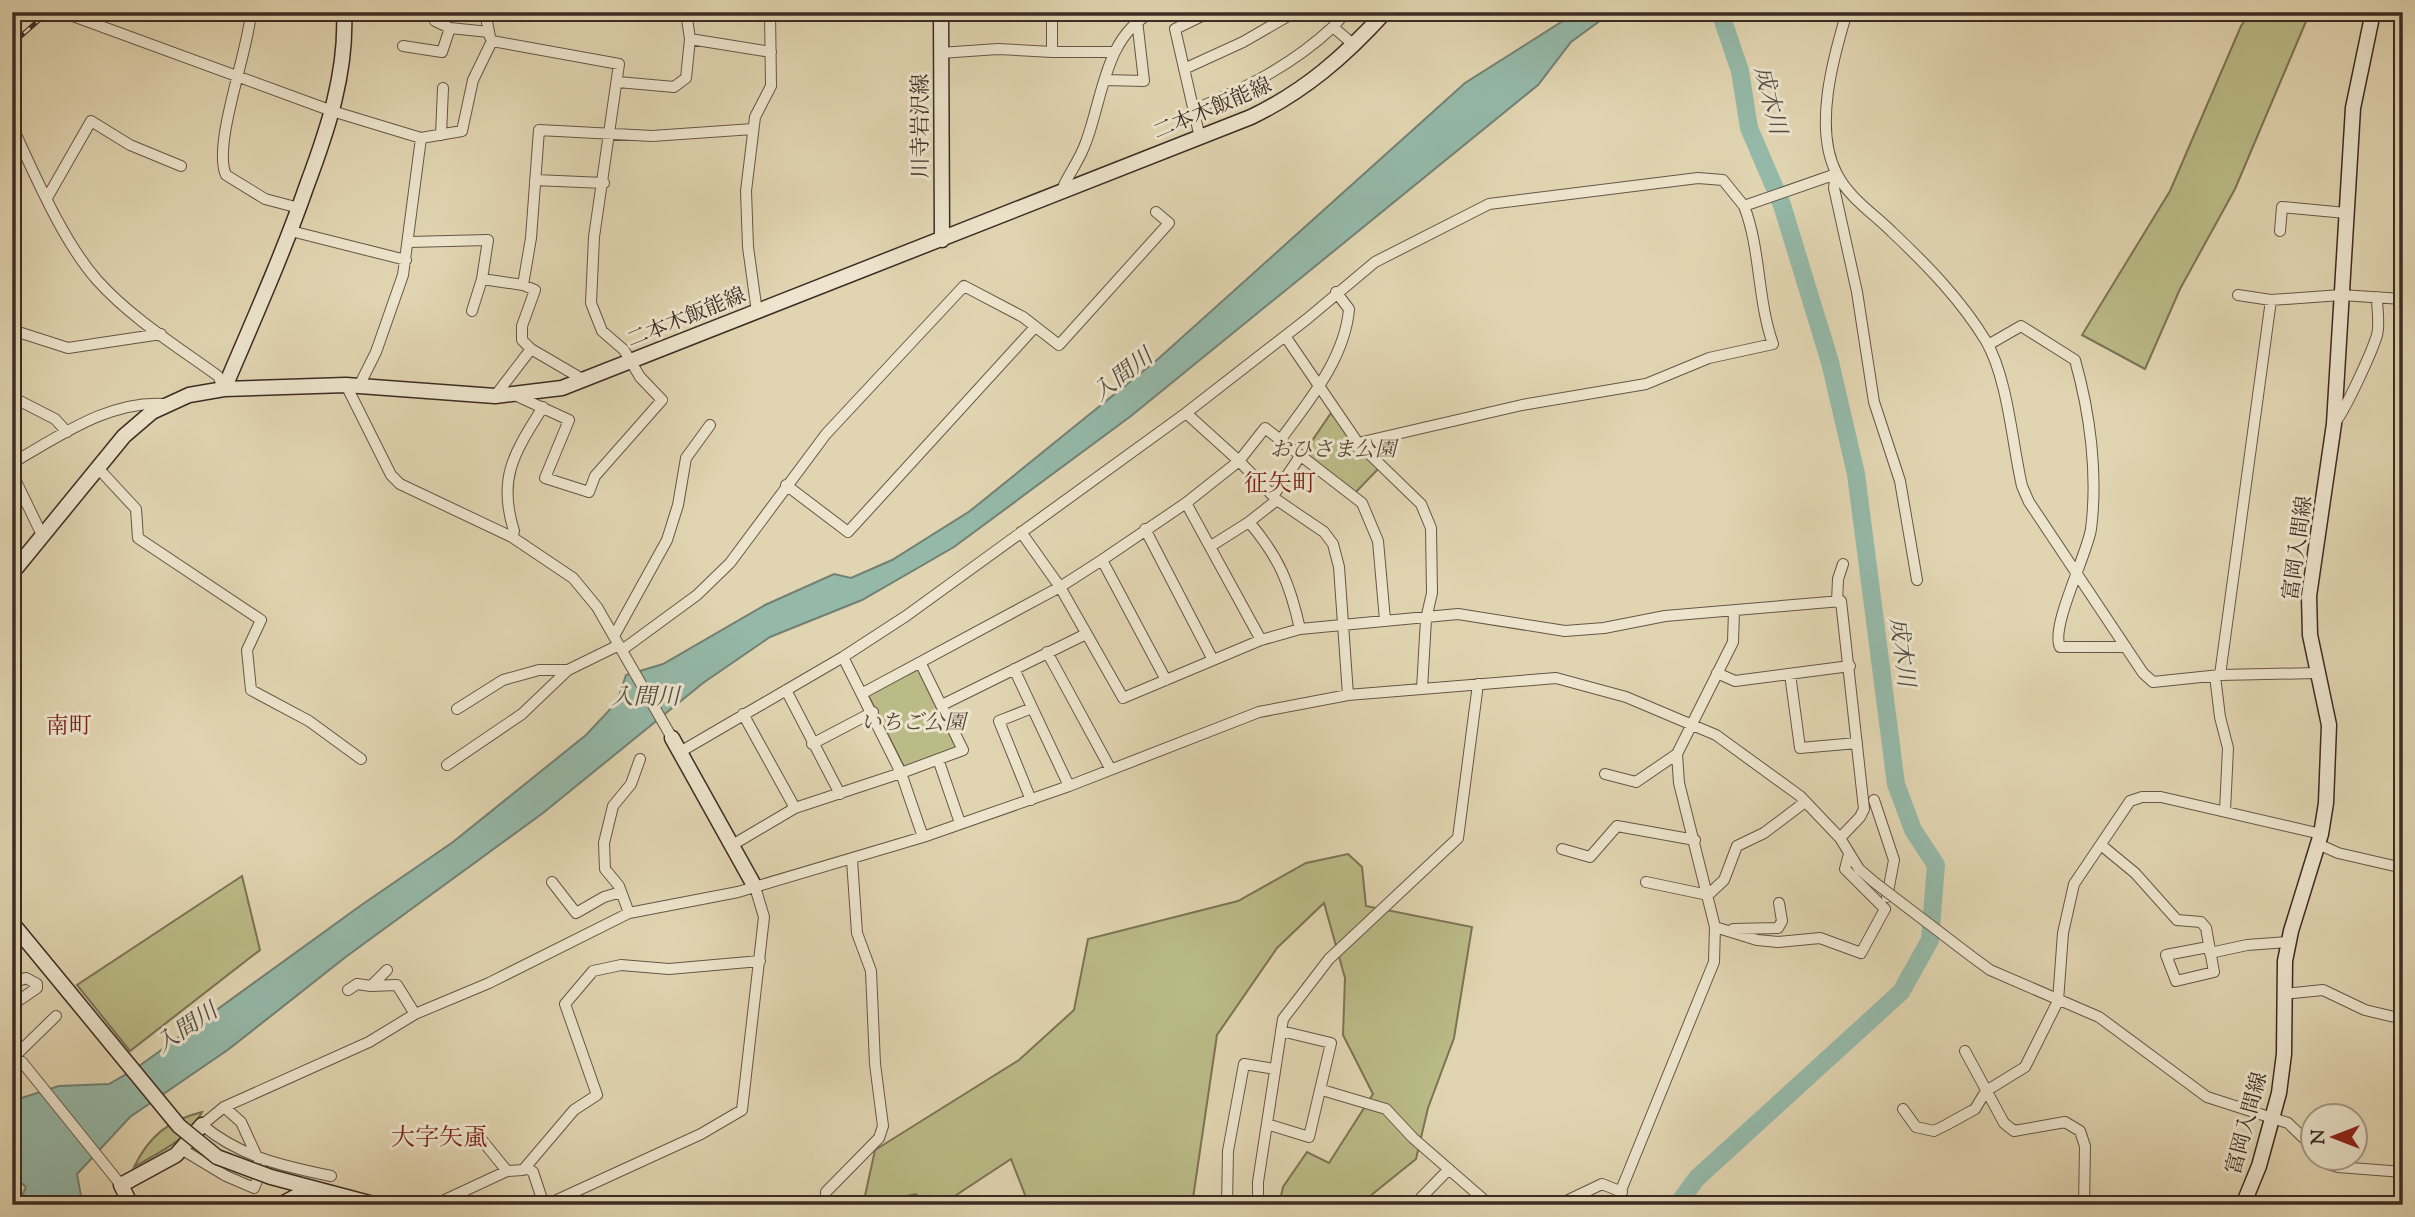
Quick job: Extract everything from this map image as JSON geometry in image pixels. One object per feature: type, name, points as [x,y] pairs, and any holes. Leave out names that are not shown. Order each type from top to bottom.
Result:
[{"type":"main road","points":[[224,389],[291,231],[332,111],[341,73],[344,12]]},
{"type":"main road","name":"川寺岩沢線","points":[[941,12],[942,240]]},
{"type":"main road","name":"二本木飯能線","points":[[12,573],[97,467],[140,422],[168,404],[189,395],[224,389],[352,386],[517,396],[584,380],[1200,138],[1281,102],[1311,84],[1385,12]]},
{"type":"main road","name":"富岡入間線","points":[[2243,1205],[2259,1166],[2273,1116],[2284,1055],[2284,994],[2288,942],[2320,839],[2327,792],[2329,725],[2309,635],[2309,596],[2334,424],[2353,108],[2373,12]]},
{"type":"main road","points":[[673,738],[734,844],[755,887]]},
{"type":"main road","points":[[12,923],[178,1126],[197,1143],[239,1167],[377,1205]]},
{"type":"main road","points":[[131,1205],[121,1185],[137,1173],[169,1160],[183,1150],[202,1125]]},
{"type":"main road","points":[[280,1205],[312,1188]]},
{"type":"street","points":[[251,12],[224,136],[225,173],[265,199],[299,208]]},
{"type":"street","points":[[438,12],[435,21],[450,28],[619,64],[604,183],[594,237],[591,303],[602,331],[624,350],[662,400],[595,476],[589,492],[545,478],[569,420],[517,396]]},
{"type":"street","points":[[73,16],[332,111],[421,138],[462,131],[473,80],[490,37],[485,12]]},
{"type":"street","points":[[618,82],[674,87],[686,78],[691,39],[686,12]]},
{"type":"street","points":[[757,312],[746,219],[753,129],[758,108],[771,86],[770,12]]},
{"type":"street","points":[[1052,12],[1052,52]]},
{"type":"street","points":[[1065,191],[1064,185],[1086,144],[1114,52],[1137,20],[1153,12]]},
{"type":"street","points":[[1200,138],[1175,29],[1210,12]]},
{"type":"street","points":[[1184,69],[1243,42],[1294,12]]},
{"type":"street","points":[[1193,110],[1235,93],[1285,66],[1333,27],[1346,12]]},
{"type":"street","points":[[1847,12],[1831,65],[1828,91],[1828,136],[1836,174],[1834,188],[1857,292],[1874,402],[1900,481],[1917,580]]},
{"type":"street","points":[[1105,80],[1144,81],[1137,20]]},
{"type":"street","points":[[1333,27],[1354,45]]},
{"type":"street","points":[[403,46],[442,52],[450,28]]},
{"type":"street","points":[[691,39],[771,52]]},
{"type":"street","points":[[940,53],[998,50],[1114,52]]},
{"type":"street","points":[[441,135],[443,88]]},
{"type":"street","points":[[47,198],[91,121],[130,145],[181,166]]},
{"type":"street","points":[[12,127],[47,198],[95,278],[161,334],[218,376],[224,389]]},
{"type":"street","points":[[523,285],[539,130],[652,136],[753,129]]},
{"type":"street","points":[[421,138],[406,260],[376,352],[352,386],[391,475],[400,484],[512,537],[573,578],[597,607],[673,738]]},
{"type":"street","points":[[1744,206],[1836,174]]},
{"type":"street","points":[[1836,174],[1854,197],[1955,297],[1988,345],[2001,386],[2022,486],[2077,575],[2153,682],[2218,676],[2318,673]]},
{"type":"street","points":[[680,752],[843,657],[1186,413],[1285,336],[1336,292],[1388,254],[1489,204],[1698,178],[1723,180],[1744,206],[1752,225],[1764,319],[1773,344],[1709,358],[1646,384],[1522,405],[1358,443]]},
{"type":"street","points":[[535,180],[604,183]]},
{"type":"street","points":[[2280,232],[2283,207],[2346,213]]},
{"type":"street","points":[[447,765],[522,714],[568,670],[620,646],[697,595],[730,563],[826,434],[964,286],[1035,327],[1059,345],[1169,223],[1156,212]]},
{"type":"street","points":[[291,231],[406,260]]},
{"type":"street","points":[[409,242],[488,240],[482,279],[472,311]]},
{"type":"street","points":[[482,279],[535,289],[522,326],[522,340],[531,349],[584,380]]},
{"type":"street","points":[[1281,439],[1320,386],[1348,325],[1349,309],[1336,292]]},
{"type":"street","points":[[2238,295],[2271,300],[2341,295],[2403,299]]},
{"type":"street","points":[[2334,424],[2346,410],[2351,389],[2377,334],[2377,297]]},
{"type":"street","points":[[2225,811],[2228,748],[2220,717],[2218,676],[2271,300]]},
{"type":"street","points":[[1988,345],[2021,326],[2075,360],[2082,386],[2092,456],[2091,531],[2063,614],[2058,642],[2060,647],[2126,647]]},
{"type":"street","points":[[786,485],[848,531],[1035,327]]},
{"type":"street","points":[[12,330],[68,348],[161,334]]},
{"type":"street","points":[[1285,336],[1358,443],[1422,504],[1431,528],[1432,593],[1426,619],[1422,689]]},
{"type":"street","points":[[495,396],[531,349]]},
{"type":"street","points":[[12,397],[55,419],[67,432]]},
{"type":"street","points":[[12,463],[67,432],[126,405],[145,402],[168,404]]},
{"type":"street","points":[[512,537],[514,531],[506,496],[510,464],[543,407]]},
{"type":"street","points":[[1186,413],[1275,498],[1324,532],[1333,544],[1339,567],[1348,695]]},
{"type":"street","points":[[620,646],[667,540],[678,505],[686,458],[710,425]]},
{"type":"street","points":[[863,693],[1060,587],[1102,560],[1186,503],[1239,461],[1265,428],[1362,503],[1372,521],[1383,574],[1385,620]]},
{"type":"street","points":[[1211,546],[1249,522],[1275,498],[1301,455]]},
{"type":"street","points":[[97,467],[136,509],[138,538],[261,620],[247,650],[251,690],[309,721],[361,759]]},
{"type":"street","points":[[12,473],[42,535]]},
{"type":"street","points":[[1186,503],[1261,640]]},
{"type":"street","points":[[1249,522],[1264,540],[1287,578],[1300,629]]},
{"type":"street","points":[[1145,529],[1213,660]]},
{"type":"street","points":[[1021,531],[1060,587],[1123,698],[1261,640],[1300,629],[1458,614],[1565,631],[1604,628],[1665,616],[1841,601],[1864,809],[1840,838]]},
{"type":"street","points":[[1102,560],[1166,680]]},
{"type":"street","points":[[1837,602],[1838,579],[1843,564]]},
{"type":"street","points":[[1605,775],[1636,782],[1677,754],[1732,642],[1734,611]]},
{"type":"street","points":[[942,705],[1086,634]]},
{"type":"street","points":[[1047,652],[1110,768]]},
{"type":"street","points":[[843,657],[873,712],[901,773],[923,837]]},
{"type":"street","points":[[734,844],[795,808],[938,760],[964,754],[921,664]]},
{"type":"street","points":[[1717,673],[1735,681],[1850,666]]},
{"type":"street","points":[[1013,669],[1069,786]]},
{"type":"street","points":[[457,709],[503,680],[539,670],[568,670]]},
{"type":"street","points":[[1790,674],[1800,748],[1857,743]]},
{"type":"street","points":[[331,1176],[262,1160],[236,1150],[202,1125],[224,1107],[369,1042],[415,1014],[501,977],[629,913],[755,887],[852,860],[1031,800],[1259,712],[1348,695],[1556,678],[1626,697],[1716,735],[1805,802],[1840,838],[1858,869],[1990,970],[2105,1021],[2207,1097],[2273,1116],[2288,1123],[2300,1134]]},
{"type":"street","points":[[1258,1205],[1258,1182],[1283,1019],[1329,959],[1458,838],[1478,684]]},
{"type":"street","points":[[786,690],[840,794]]},
{"type":"street","points":[[1031,800],[999,721],[1032,708]]},
{"type":"street","points":[[812,744],[873,712]]},
{"type":"street","points":[[743,713],[795,808]]},
{"type":"street","points":[[1615,1205],[1713,968],[1715,927],[1679,783],[1677,754]]},
{"type":"street","points":[[629,913],[621,892],[605,869],[604,843],[613,806],[631,785],[640,759]]},
{"type":"street","points":[[938,760],[960,823]]},
{"type":"street","points":[[1903,1109],[1916,1127],[1934,1130],[1975,1109],[1986,1091],[2025,1068],[2058,1001],[2063,933],[2074,884],[2084,865],[2101,845],[2130,801],[2142,797],[2161,797],[2225,811],[2320,839],[2338,853],[2403,868]]},
{"type":"street","points":[[1715,927],[1757,940],[1778,942],[1820,938],[1861,953],[1885,909],[1894,860],[1874,800]]},
{"type":"street","points":[[1708,895],[1724,880],[1737,846],[1764,833],[1805,802]]},
{"type":"street","points":[[1562,849],[1590,857],[1617,826],[1695,840]]},
{"type":"street","points":[[2101,845],[2135,873],[2178,920],[2201,922],[2206,928],[2209,950],[2214,972],[2176,981],[2166,955],[2209,950],[2257,943],[2288,942]]},
{"type":"street","points":[[1849,854],[1844,869],[1885,909]]},
{"type":"street","points":[[842,1205],[825,1198],[825,1192],[879,1138],[883,1126],[875,1064],[871,971],[857,933],[852,860]]},
{"type":"street","points":[[552,882],[576,913],[604,897],[621,892]]},
{"type":"street","points":[[1646,882],[1708,895]]},
{"type":"street","points":[[434,1205],[507,1171],[527,1168],[533,1172],[545,1205],[701,1134],[743,1110],[764,917],[755,887]]},
{"type":"street","points":[[1715,927],[1757,930],[1778,928],[1782,921],[1779,904]]},
{"type":"street","points":[[527,1168],[538,1149],[574,1110],[597,1095],[565,1004],[593,971],[621,965],[669,969],[760,961]]},
{"type":"street","points":[[371,986],[387,970]]},
{"type":"street","points":[[12,983],[26,978],[37,984],[37,988],[12,1005]]},
{"type":"street","points":[[348,990],[357,984],[397,985],[415,1014]]},
{"type":"street","points":[[2284,994],[2323,990],[2365,1010],[2403,1019]]},
{"type":"street","points":[[56,1016],[16,1059],[108,1166],[121,1185]]},
{"type":"street","points":[[1267,1124],[1309,1136],[1331,1043],[1281,1031]]},
{"type":"street","points":[[1965,1051],[2004,1123],[2014,1130],[2065,1122],[2080,1131],[2085,1146],[2084,1205]]},
{"type":"street","points":[[1227,1205],[1228,1151],[1244,1064],[1275,1069]]},
{"type":"street","points":[[1322,1090],[1386,1109],[1478,1200],[1490,1205]]},
{"type":"street","points":[[183,1150],[254,1188],[262,1160],[242,1122],[224,1107]]},
{"type":"street","points":[[481,1139],[507,1171]]},
{"type":"street","points":[[1414,1205],[1449,1169]]},
{"type":"street","points":[[2370,1169],[2403,1172]]},
{"type":"street","points":[[1558,1205],[1602,1184],[1622,1192]]},
{"type":"green space","points":[[2251,12],[2310,12],[2235,189],[2180,289],[2145,369],[2082,335],[2170,191],[2241,26]]},
{"type":"green space","name":"おひさま公園","points":[[1331,413],[1355,443],[1380,467],[1355,493],[1303,454]]},
{"type":"green space","name":"いちご公園","points":[[918,669],[957,749],[905,769],[868,695]]},
{"type":"green space","points":[[1348,854],[1362,867],[1366,906],[1472,927],[1454,1038],[1428,1108],[1416,1159],[1359,1205],[1279,1205],[1283,1187],[1307,1152],[1329,1163],[1373,1094],[1343,1035],[1345,978],[1324,903],[1277,948],[1217,1035],[1192,1205],[1029,1205],[1011,1159],[941,1205],[923,1205],[916,1194],[863,1205],[875,1150],[1019,1060],[1074,1010],[1088,939],[1238,901],[1306,863]]},
{"type":"green space","points":[[242,876],[260,950],[130,1051],[77,985]]},
{"type":"green space","points":[[202,1112],[181,1138],[134,1167],[146,1146],[161,1131],[190,1115]]},
{"type":"water","name":"入間川","points":[[1577,12],[1612,12],[1571,42],[1538,85],[1131,416],[954,547],[862,600],[770,637],[703,683],[543,813],[347,956],[229,1049],[130,1117],[77,1174],[81,1196],[69,1205],[18,1205],[26,1187],[12,1175],[12,1101],[59,1086],[109,1084],[135,1069],[453,842],[586,735],[617,702],[626,675],[663,664],[765,605],[834,574],[851,578],[892,560],[970,511],[1158,359],[1465,83]]},
{"type":"waterway","name":"成木川","points":[[1677,1205],[1697,1178],[1901,992],[1930,940],[1936,865],[1913,830],[1896,784],[1856,474],[1830,362],[1782,205],[1749,128],[1740,71],[1720,12]]},
{"type":"railway","points":[[12,44],[48,12]]},
{"type":"district","name":"征矢町","points":[[1280,483]]},
{"type":"district","name":"南町","points":[[69,725]]},
{"type":"district","name":"大字矢颪","points":[[439,1137]]}]
